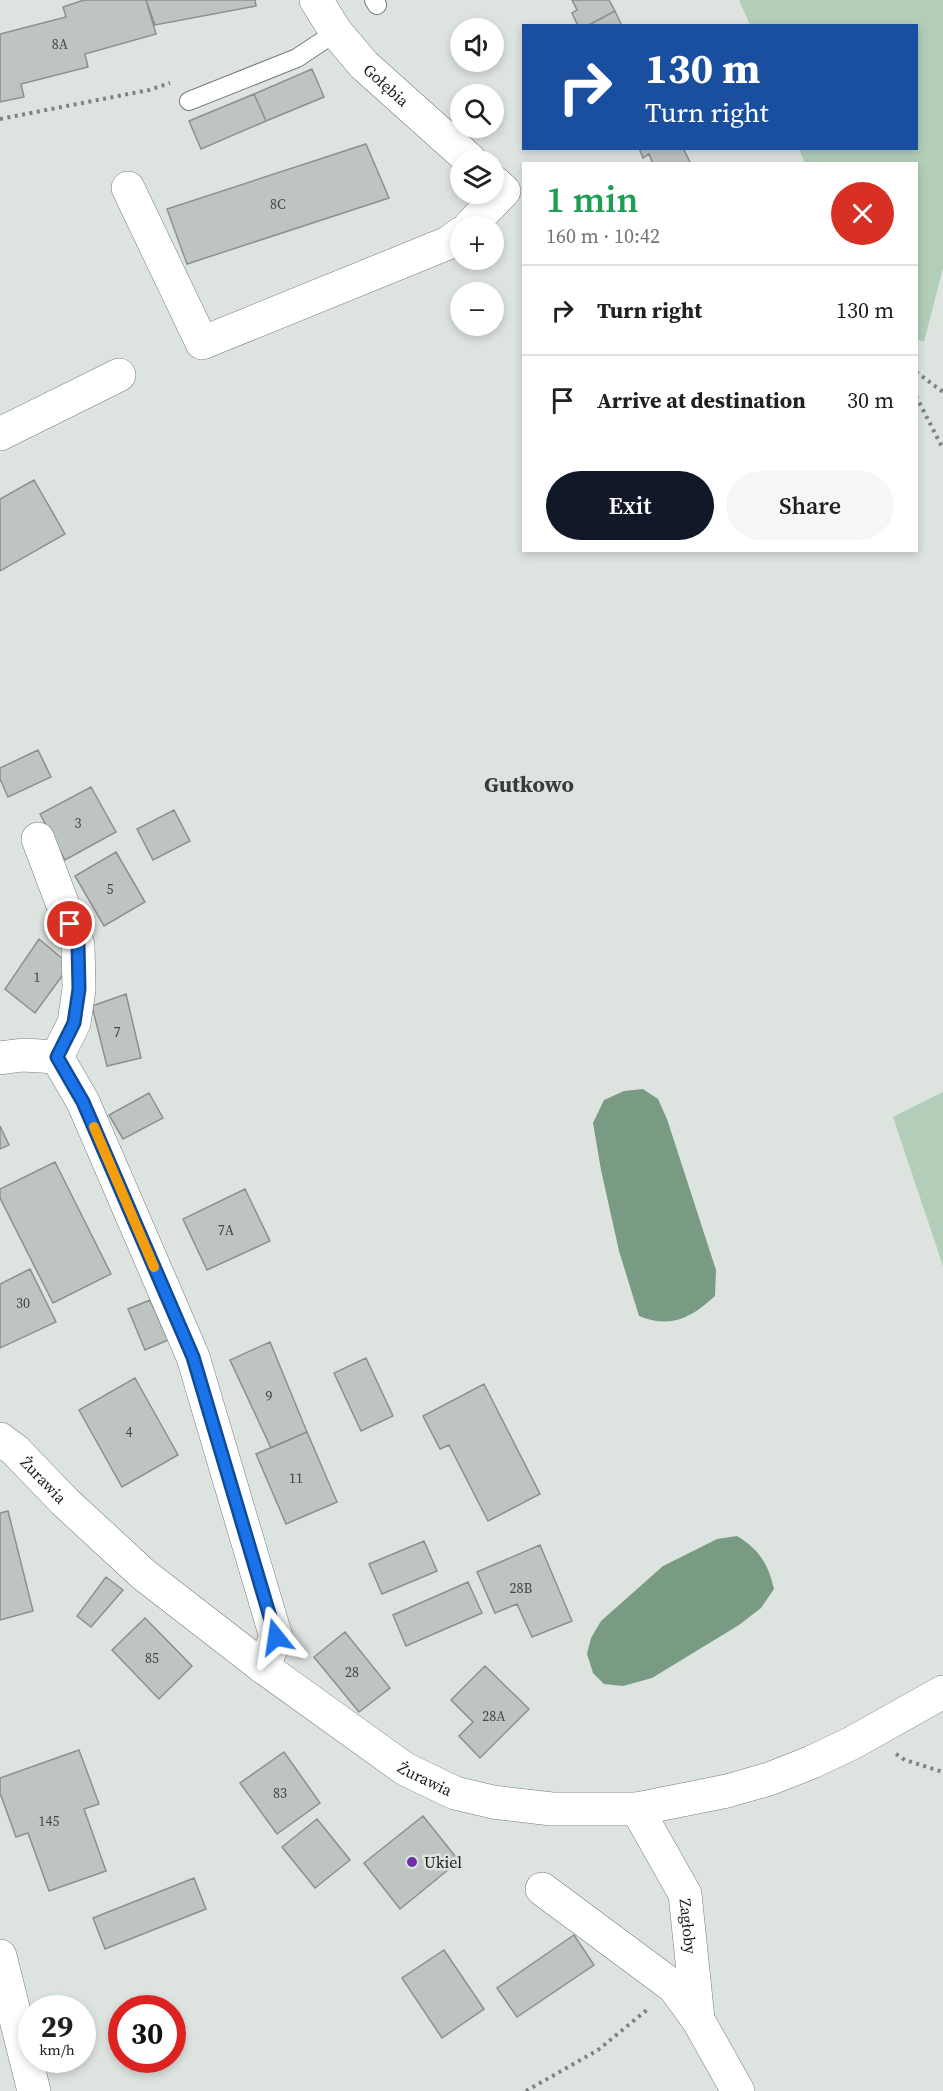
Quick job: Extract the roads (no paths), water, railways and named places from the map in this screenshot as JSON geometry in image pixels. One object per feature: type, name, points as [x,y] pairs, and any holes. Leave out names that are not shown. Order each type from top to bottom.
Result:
[{"type":"street","name":"Gołębia","points":[[316,0],[336,32],[363,65],[459,150]]},
{"type":"street","points":[[129,189],[202,343],[450,242]]},
{"type":"street","points":[[0,434],[119,375]]},
{"type":"street","points":[[38,839],[78,945],[79,989],[74,1023],[57,1057]]},
{"type":"street","points":[[0,1058],[23,1055],[57,1057]]},
{"type":"street","points":[[57,1057],[83,1102],[193,1357],[276,1637],[263,1667]]},
{"type":"street","name":"Żurawia","points":[[0,1439],[15,1450],[64,1501],[142,1574],[263,1667],[405,1769],[455,1793],[522,1807],[582,1810],[637,1809],[727,1791],[769,1779],[812,1762],[943,1692]]},
{"type":"street","name":"Zagłoby","points":[[637,1809],[686,1894],[698,2020]]},
{"type":"street","name":"Zagłoby","points":[[542,1889],[674,1988],[698,2020],[738,2091]]},
{"type":"street","points":[[0,1956],[34,2091]]},
{"type":"lane","points":[[189,101],[297,58],[336,32]]},
{"type":"place","name":"Ukiel","points":[[412,1862]]},
{"type":"district","name":"Gutkowo","points":[[529,784]]}]
